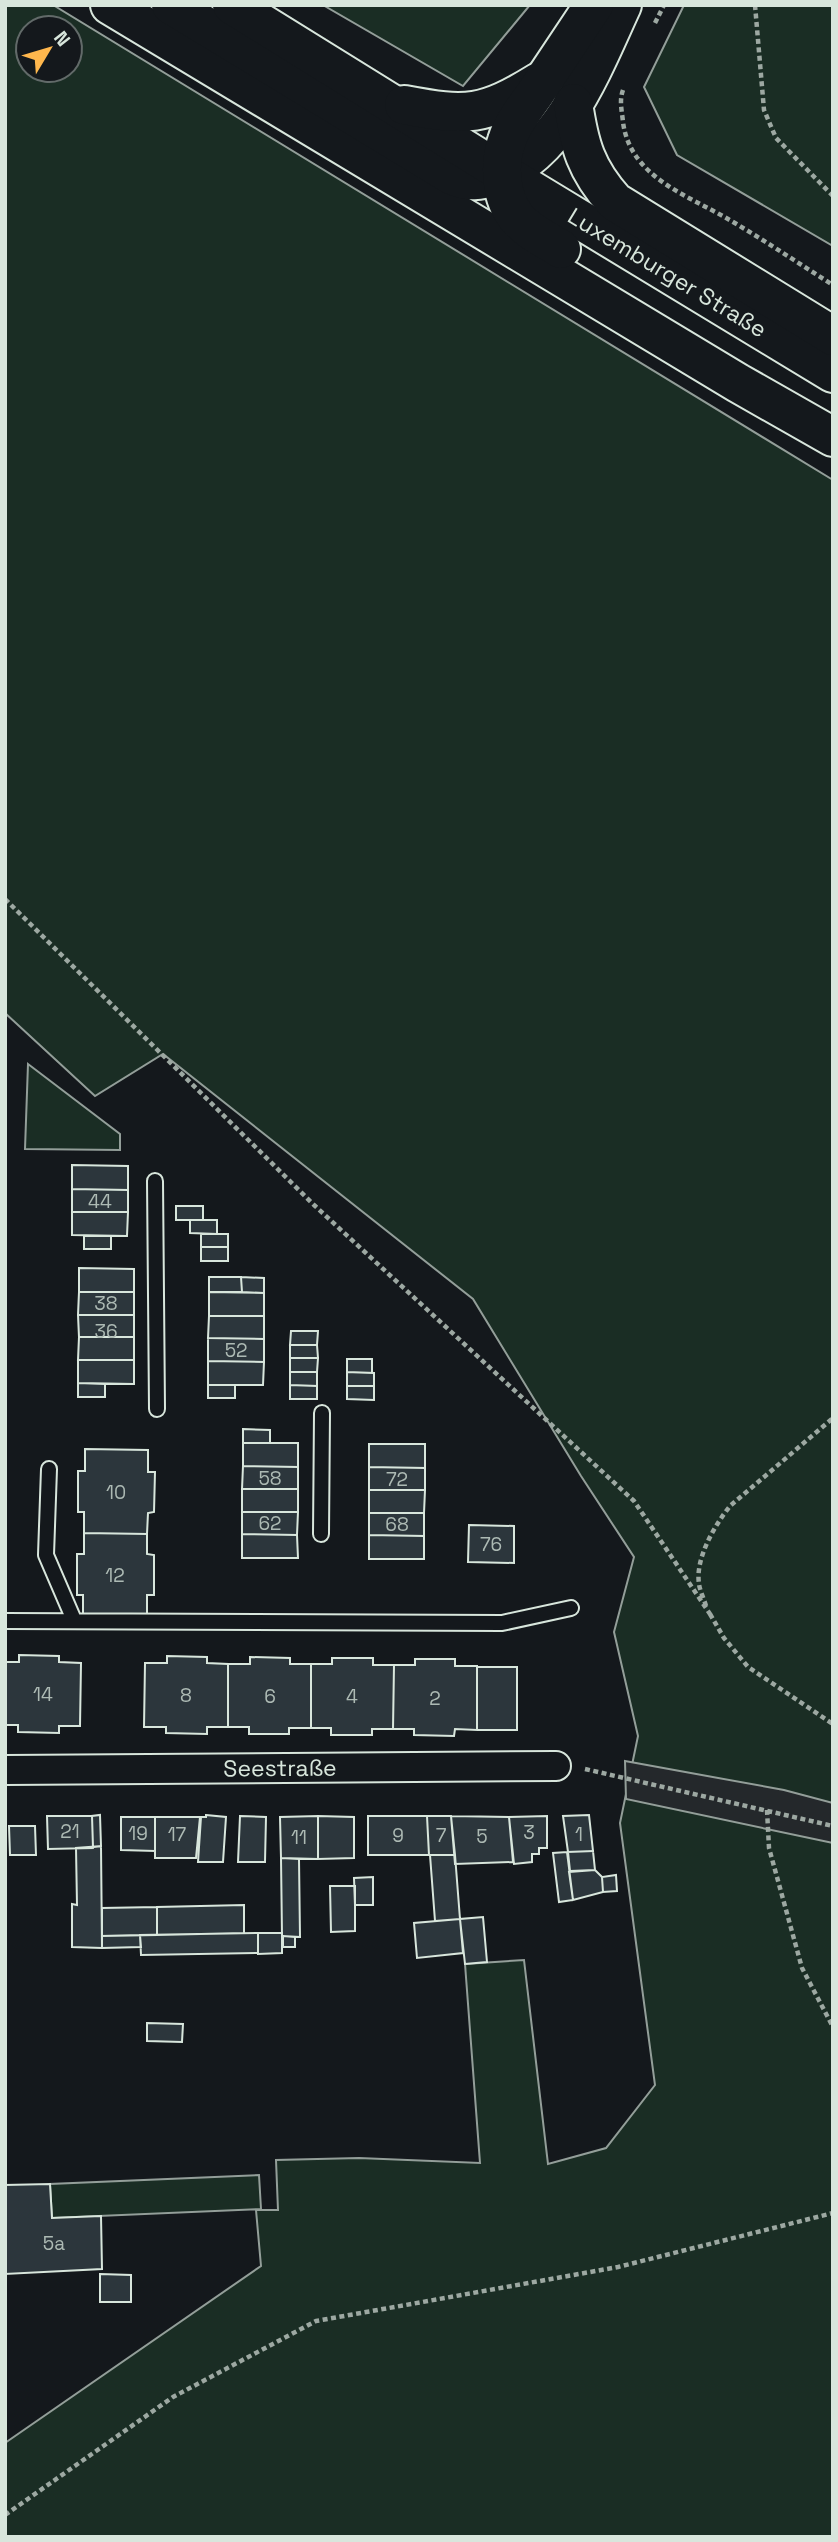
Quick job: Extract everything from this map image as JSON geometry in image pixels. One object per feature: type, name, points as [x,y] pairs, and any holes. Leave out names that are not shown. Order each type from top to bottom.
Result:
[{"type":"main road","points":[[110,5],[738,383],[833,437]]},
{"type":"main road","points":[[171,5],[451,175],[474,182],[503,173],[522,163],[542,147],[637,16]]},
{"type":"main road","name":"Luxemburger Straße","points":[[232,5],[833,373]]},
{"type":"main road","points":[[594,5],[510,133],[502,156],[505,194],[518,219],[530,229],[667,316],[738,383]]},
{"type":"main road","points":[[386,101],[445,113],[467,113],[498,106],[544,79]]},
{"type":"main road","points":[[573,103],[584,157],[592,173],[615,202],[833,336]]},
{"type":"street","name":"Seestraße","points":[[5,1770],[556,1766]]},
{"type":"lane","points":[[155,1181],[157,1409]]},
{"type":"lane","points":[[321,1534],[322,1413]]},
{"type":"lane","points":[[49,1469],[46,1555],[74,1620]]},
{"type":"lane","points":[[5,1621],[502,1623],[570,1608]]},
{"type":"path","points":[[637,16],[664,5]]},
{"type":"path","points":[[755,5],[764,110],[776,138],[833,196]]},
{"type":"path","points":[[623,88],[620,99],[624,130],[632,153],[654,177],[833,285]]},
{"type":"path","points":[[5,899],[314,1205],[634,1500],[724,1638],[748,1667],[833,1724]]},
{"type":"path","points":[[710,1614],[698,1583],[703,1551],[718,1521],[730,1506],[833,1418]]},
{"type":"path","points":[[556,1766],[594,1770],[833,1826]]},
{"type":"path","points":[[767,1810],[769,1848],[802,1968],[833,2027]]},
{"type":"path","points":[[5,2515],[173,2397],[316,2321],[618,2267],[833,2213]]},
{"type":"green space","points":[[5,5],[53,5],[68,14],[14,14],[14,84],[84,84],[84,24],[833,480],[833,2537],[5,2537],[5,2443],[261,2266],[256,2210],[278,2210],[276,2160],[359,2158],[480,2163],[465,1964],[524,1960],[548,2164],[606,2148],[655,2085],[620,1823],[638,1736],[614,1632],[634,1557],[473,1299],[163,1054],[95,1096],[5,1013]]},
{"type":"green space","points":[[323,5],[530,5],[463,86]]},
{"type":"green space","points":[[684,5],[833,5],[833,246],[677,155],[644,87]]},
{"type":"green space","points":[[28,1064],[120,1134],[120,1150],[25,1149]]},
{"type":"green space","points":[[259,2175],[261,2209],[52,2218],[50,2184]]},
{"type":"shaded area","points":[[625,1761],[784,1790],[833,1803],[833,1843],[626,1799]]},
{"type":"building","points":[[72,1165],[128,1166],[128,1190],[72,1189]]},
{"type":"building","points":[[72,1189],[128,1190],[128,1212],[72,1212]]},
{"type":"building","points":[[176,1206],[203,1206],[203,1220],[176,1220]]},
{"type":"building","points":[[72,1212],[128,1212],[127,1236],[72,1235]]},
{"type":"building","points":[[190,1220],[217,1220],[217,1234],[190,1233]]},
{"type":"building","points":[[201,1234],[228,1234],[228,1247],[201,1247]]},
{"type":"building","points":[[84,1236],[111,1236],[111,1249],[84,1249]]},
{"type":"building","points":[[201,1247],[228,1247],[228,1261],[201,1261]]},
{"type":"building","points":[[79,1268],[134,1269],[134,1292],[79,1292]]},
{"type":"building","points":[[209,1277],[241,1277],[242,1292],[209,1292]]},
{"type":"building","points":[[241,1277],[264,1278],[264,1293],[242,1292]]},
{"type":"building","points":[[79,1292],[134,1292],[134,1315],[78,1315]]},
{"type":"building","points":[[209,1292],[264,1293],[264,1316],[209,1316]]},
{"type":"building","points":[[78,1315],[134,1315],[134,1337],[79,1337]]},
{"type":"building","points":[[209,1316],[264,1316],[264,1339],[208,1338]]},
{"type":"building","points":[[291,1331],[318,1331],[317,1345],[290,1345]]},
{"type":"building","points":[[79,1337],[134,1337],[134,1360],[78,1360]]},
{"type":"building","points":[[208,1338],[264,1339],[264,1362],[208,1361]]},
{"type":"building","points":[[290,1345],[317,1345],[318,1358],[290,1358]]},
{"type":"building","points":[[290,1358],[318,1358],[317,1372],[290,1372]]},
{"type":"building","points":[[347,1359],[372,1359],[372,1373],[347,1372]]},
{"type":"building","points":[[78,1360],[134,1360],[134,1384],[78,1383]]},
{"type":"building","points":[[208,1361],[264,1362],[263,1385],[208,1385]]},
{"type":"building","points":[[290,1372],[317,1372],[317,1386],[290,1385]]},
{"type":"building","points":[[347,1372],[374,1373],[374,1386],[347,1386]]},
{"type":"building","points":[[78,1383],[105,1384],[105,1397],[78,1397]]},
{"type":"building","points":[[208,1385],[235,1385],[235,1398],[208,1398]]},
{"type":"building","points":[[290,1385],[317,1386],[317,1399],[290,1399]]},
{"type":"building","points":[[347,1386],[374,1386],[374,1400],[347,1399]]},
{"type":"building","points":[[243,1429],[270,1430],[270,1443],[243,1443]]},
{"type":"building","points":[[243,1443],[298,1443],[298,1467],[243,1466]]},
{"type":"building","points":[[369,1444],[425,1444],[425,1468],[369,1467]]},
{"type":"building","points":[[85,1449],[148,1450],[148,1472],[155,1472],[154,1512],[148,1513],[147,1534],[84,1533],[84,1512],[78,1512],[78,1471],[85,1471]]},
{"type":"building","points":[[243,1466],[298,1467],[298,1489],[242,1489]]},
{"type":"building","points":[[369,1467],[425,1468],[425,1490],[369,1490]]},
{"type":"building","points":[[242,1489],[298,1489],[298,1512],[242,1512]]},
{"type":"building","points":[[369,1490],[425,1490],[424,1513],[369,1513]]},
{"type":"building","points":[[242,1512],[298,1512],[297,1535],[242,1534]]},
{"type":"building","points":[[369,1513],[424,1513],[424,1536],[369,1535]]},
{"type":"building","points":[[469,1525],[514,1526],[514,1563],[468,1562]]},
{"type":"building","points":[[84,1533],[147,1534],[147,1554],[154,1555],[154,1595],[147,1595],[147,1617],[83,1616],[83,1595],[77,1595],[77,1554],[84,1554]]},
{"type":"building","points":[[242,1534],[297,1535],[298,1558],[242,1558]]},
{"type":"building","points":[[369,1535],[424,1536],[424,1559],[369,1559]]},
{"type":"building","points":[[19,1655],[59,1656],[59,1662],[81,1663],[80,1726],[59,1726],[59,1733],[18,1732],[18,1725],[5,1725],[5,1662],[19,1662]]},
{"type":"building","points":[[167,1656],[207,1657],[207,1663],[228,1664],[228,1727],[207,1727],[207,1734],[166,1733],[166,1727],[144,1727],[145,1663],[167,1663]]},
{"type":"building","points":[[250,1657],[290,1658],[290,1664],[311,1664],[311,1728],[289,1728],[289,1734],[249,1734],[249,1727],[228,1727],[228,1664],[250,1664]]},
{"type":"building","points":[[332,1658],[373,1658],[373,1665],[394,1665],[393,1729],[372,1729],[372,1735],[331,1735],[331,1728],[311,1728],[311,1664],[332,1664]]},
{"type":"building","points":[[415,1659],[455,1659],[455,1666],[477,1666],[477,1730],[455,1729],[454,1736],[414,1735],[414,1729],[393,1729],[394,1665],[415,1665]]},
{"type":"building","points":[[477,1667],[517,1667],[517,1730],[477,1730]]},
{"type":"building","points":[[100,1815],[101,1846],[93,1847],[92,1816]]},
{"type":"building","points":[[589,1815],[593,1851],[568,1852],[563,1816]]},
{"type":"building","points":[[47,1816],[92,1816],[93,1848],[48,1849]]},
{"type":"building","points":[[240,1816],[266,1817],[265,1862],[238,1862]]},
{"type":"building","points":[[318,1816],[354,1817],[354,1858],[318,1859]]},
{"type":"building","points":[[318,1816],[318,1859],[281,1858],[280,1817]]},
{"type":"building","points":[[368,1816],[427,1816],[429,1855],[368,1855]]},
{"type":"building","points":[[427,1816],[451,1816],[455,1855],[429,1855]]},
{"type":"building","points":[[451,1816],[509,1817],[513,1862],[455,1864]]},
{"type":"building","points":[[547,1816],[547,1848],[539,1848],[539,1854],[532,1854],[532,1862],[514,1864],[509,1817]]},
{"type":"building","points":[[121,1817],[155,1817],[155,1851],[121,1850]]},
{"type":"building","points":[[155,1817],[200,1817],[196,1858],[155,1858]]},
{"type":"building","points":[[201,1817],[226,1817],[223,1862],[198,1862]]},
{"type":"building","points":[[9,1826],[35,1826],[36,1855],[10,1855]]},
{"type":"building","points":[[101,1846],[102,1948],[72,1947],[72,1904],[77,1905],[76,1848]]},
{"type":"building","points":[[593,1851],[595,1870],[570,1871],[568,1852]]},
{"type":"building","points":[[567,1852],[573,1900],[559,1902],[553,1853]]},
{"type":"building","points":[[430,1855],[455,1855],[460,1919],[435,1921]]},
{"type":"building","points":[[281,1858],[299,1859],[300,1937],[282,1936]]},
{"type":"building","points":[[595,1870],[602,1877],[603,1892],[573,1900],[569,1872]]},
{"type":"building","points":[[616,1875],[617,1891],[603,1892],[602,1877]]},
{"type":"building","points":[[373,1877],[373,1905],[355,1905],[354,1878]]},
{"type":"building","points":[[330,1886],[355,1886],[355,1931],[331,1932]]},
{"type":"building","points":[[244,1905],[244,1933],[157,1935],[157,1907]]},
{"type":"building","points":[[157,1907],[157,1935],[102,1936],[102,1908]]},
{"type":"building","points":[[483,1917],[487,1962],[465,1964],[460,1919]]},
{"type":"building","points":[[460,1919],[463,1953],[417,1958],[414,1923]]},
{"type":"building","points":[[258,1933],[282,1933],[282,1953],[258,1954]]},
{"type":"building","points":[[258,1933],[258,1953],[141,1955],[140,1935]]},
{"type":"building","points":[[140,1935],[141,1947],[102,1948],[102,1936]]},
{"type":"building","points":[[283,1936],[295,1937],[295,1947],[283,1947]]},
{"type":"building","points":[[147,2023],[183,2024],[182,2042],[147,2041]]},
{"type":"building","points":[[50,2184],[52,2218],[101,2216],[102,2269],[5,2274],[5,2185]]},
{"type":"building","points":[[100,2274],[131,2275],[131,2302],[100,2302]]}]
